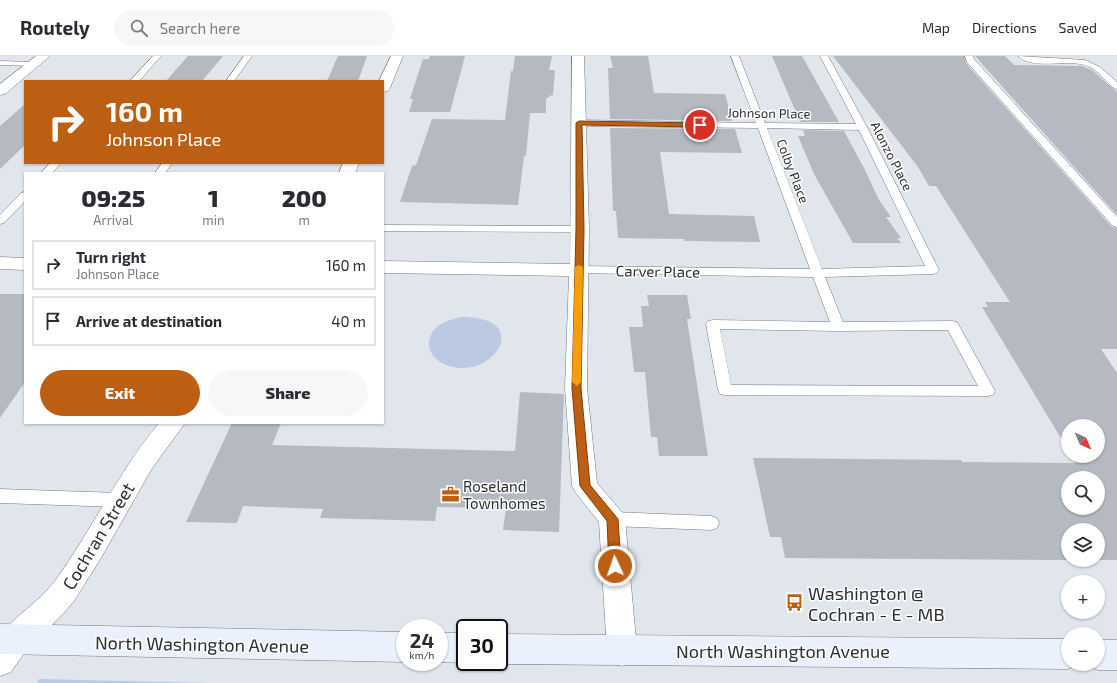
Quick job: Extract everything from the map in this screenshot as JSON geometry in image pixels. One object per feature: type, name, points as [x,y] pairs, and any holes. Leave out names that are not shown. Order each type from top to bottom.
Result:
[{"type":"street","points":[[384,86],[397,56]]},
{"type":"street","points":[[578,56],[580,229],[576,388],[585,486],[612,519],[622,651]]},
{"type":"street","points":[[0,91],[39,60]]},
{"type":"street","points":[[0,263],[24,264]]},
{"type":"street","name":"Carver Place","points":[[384,267],[579,270]]},
{"type":"street","name":"Cochran Street","points":[[5,647],[63,594],[90,553],[118,500],[157,441],[172,424]]},
{"type":"street","name":"North Washington Avenue","points":[[5,647],[396,647]]},
{"type":"street","name":"North Washington Avenue","points":[[508,649],[1061,654]]},
{"type":"street","points":[[1105,655],[1117,655]]},
{"type":"lane","points":[[135,80],[157,56]]},
{"type":"lane","points":[[231,80],[248,56]]},
{"type":"lane","name":"Colby Place","points":[[735,56],[838,327]]},
{"type":"lane","name":"Alonzo Place","points":[[824,56],[862,127],[933,270]]},
{"type":"lane","points":[[969,56],[970,60],[1117,224]]},
{"type":"lane","points":[[1022,56],[1037,61],[1073,62],[1092,65],[1117,86]]},
{"type":"lane","points":[[0,63],[39,60]]},
{"type":"lane","name":"Johnson Place","points":[[579,123],[862,127]]},
{"type":"lane","points":[[47,172],[55,164]]},
{"type":"lane","points":[[0,221],[24,196]]},
{"type":"lane","points":[[384,228],[580,229]]},
{"type":"lane","name":"Carver Place","points":[[579,270],[818,273],[933,270]]},
{"type":"lane","points":[[713,324],[838,327],[952,325],[988,391],[725,390],[713,324]]},
{"type":"lane","points":[[0,496],[118,500]]},
{"type":"lane","points":[[612,519],[711,523]]},
{"type":"shaded area","points":[[461,317],[484,320],[497,327],[501,337],[498,349],[489,359],[476,366],[460,368],[442,363],[433,356],[430,351],[429,341],[438,326],[452,319]]},
{"type":"shaded area","points":[[39,679],[208,683],[37,683]]},
{"type":"building","points":[[188,56],[223,56],[203,80],[167,80]]},
{"type":"building","points":[[338,56],[367,56],[358,80],[327,80]]},
{"type":"building","points":[[430,56],[465,56],[450,112],[409,112],[413,99],[410,99],[423,59],[429,59]]},
{"type":"building","points":[[515,56],[552,56],[549,70],[555,70],[553,95],[546,98],[546,113],[530,113],[526,156],[524,156],[518,205],[400,202],[412,166],[416,165],[432,119],[505,120],[511,71],[513,71]]},
{"type":"building","points":[[610,56],[648,56],[654,93],[725,94],[732,121],[610,119],[608,68],[613,68]]},
{"type":"building","points":[[772,56],[802,56],[839,122],[800,122]]},
{"type":"building","points":[[833,56],[964,56],[966,63],[1112,227],[1117,228],[1117,349],[1101,349],[1117,373],[1117,560],[1105,560],[1105,523],[1061,523],[1061,560],[785,558],[781,537],[770,537],[753,458],[1105,463],[1105,419],[1061,419],[1061,438],[982,307],[988,307],[985,302],[1010,302],[936,186],[929,186],[918,167]]},
{"type":"building","points":[[975,56],[1005,56],[1014,65],[1082,66],[1092,70],[1117,92],[1117,215]]},
{"type":"building","points":[[24,105],[24,146],[0,169],[0,126]]},
{"type":"building","points":[[610,128],[735,129],[742,153],[660,152],[669,214],[754,216],[760,242],[618,238],[616,211],[613,211]]},
{"type":"building","points":[[803,130],[844,131],[879,200],[891,217],[886,217],[901,238],[897,238],[901,243],[853,243],[814,174],[798,136],[805,136]]},
{"type":"building","points":[[0,294],[24,294],[24,383],[0,418]]},
{"type":"building","points":[[647,295],[687,295],[691,319],[687,319],[708,456],[659,456],[657,437],[651,437],[645,372],[634,372],[629,327],[643,327],[641,306],[649,306]]},
{"type":"building","points":[[520,392],[564,394],[559,532],[503,530],[506,508],[437,507],[435,521],[320,518],[323,509],[243,506],[237,523],[186,522],[232,424],[281,424],[272,445],[515,451]]},
{"type":"slow traffic","points":[[577,382],[579,267]]},
{"type":"place","name":"Roseland Townhomes","points":[[450,495]]},
{"type":"place","name":"Washington @ Cochran - E - MB","points":[[795,603]]},
{"type":"route","points":[[615,566],[612,519],[585,486],[576,388],[580,229],[579,123],[700,125]]}]
